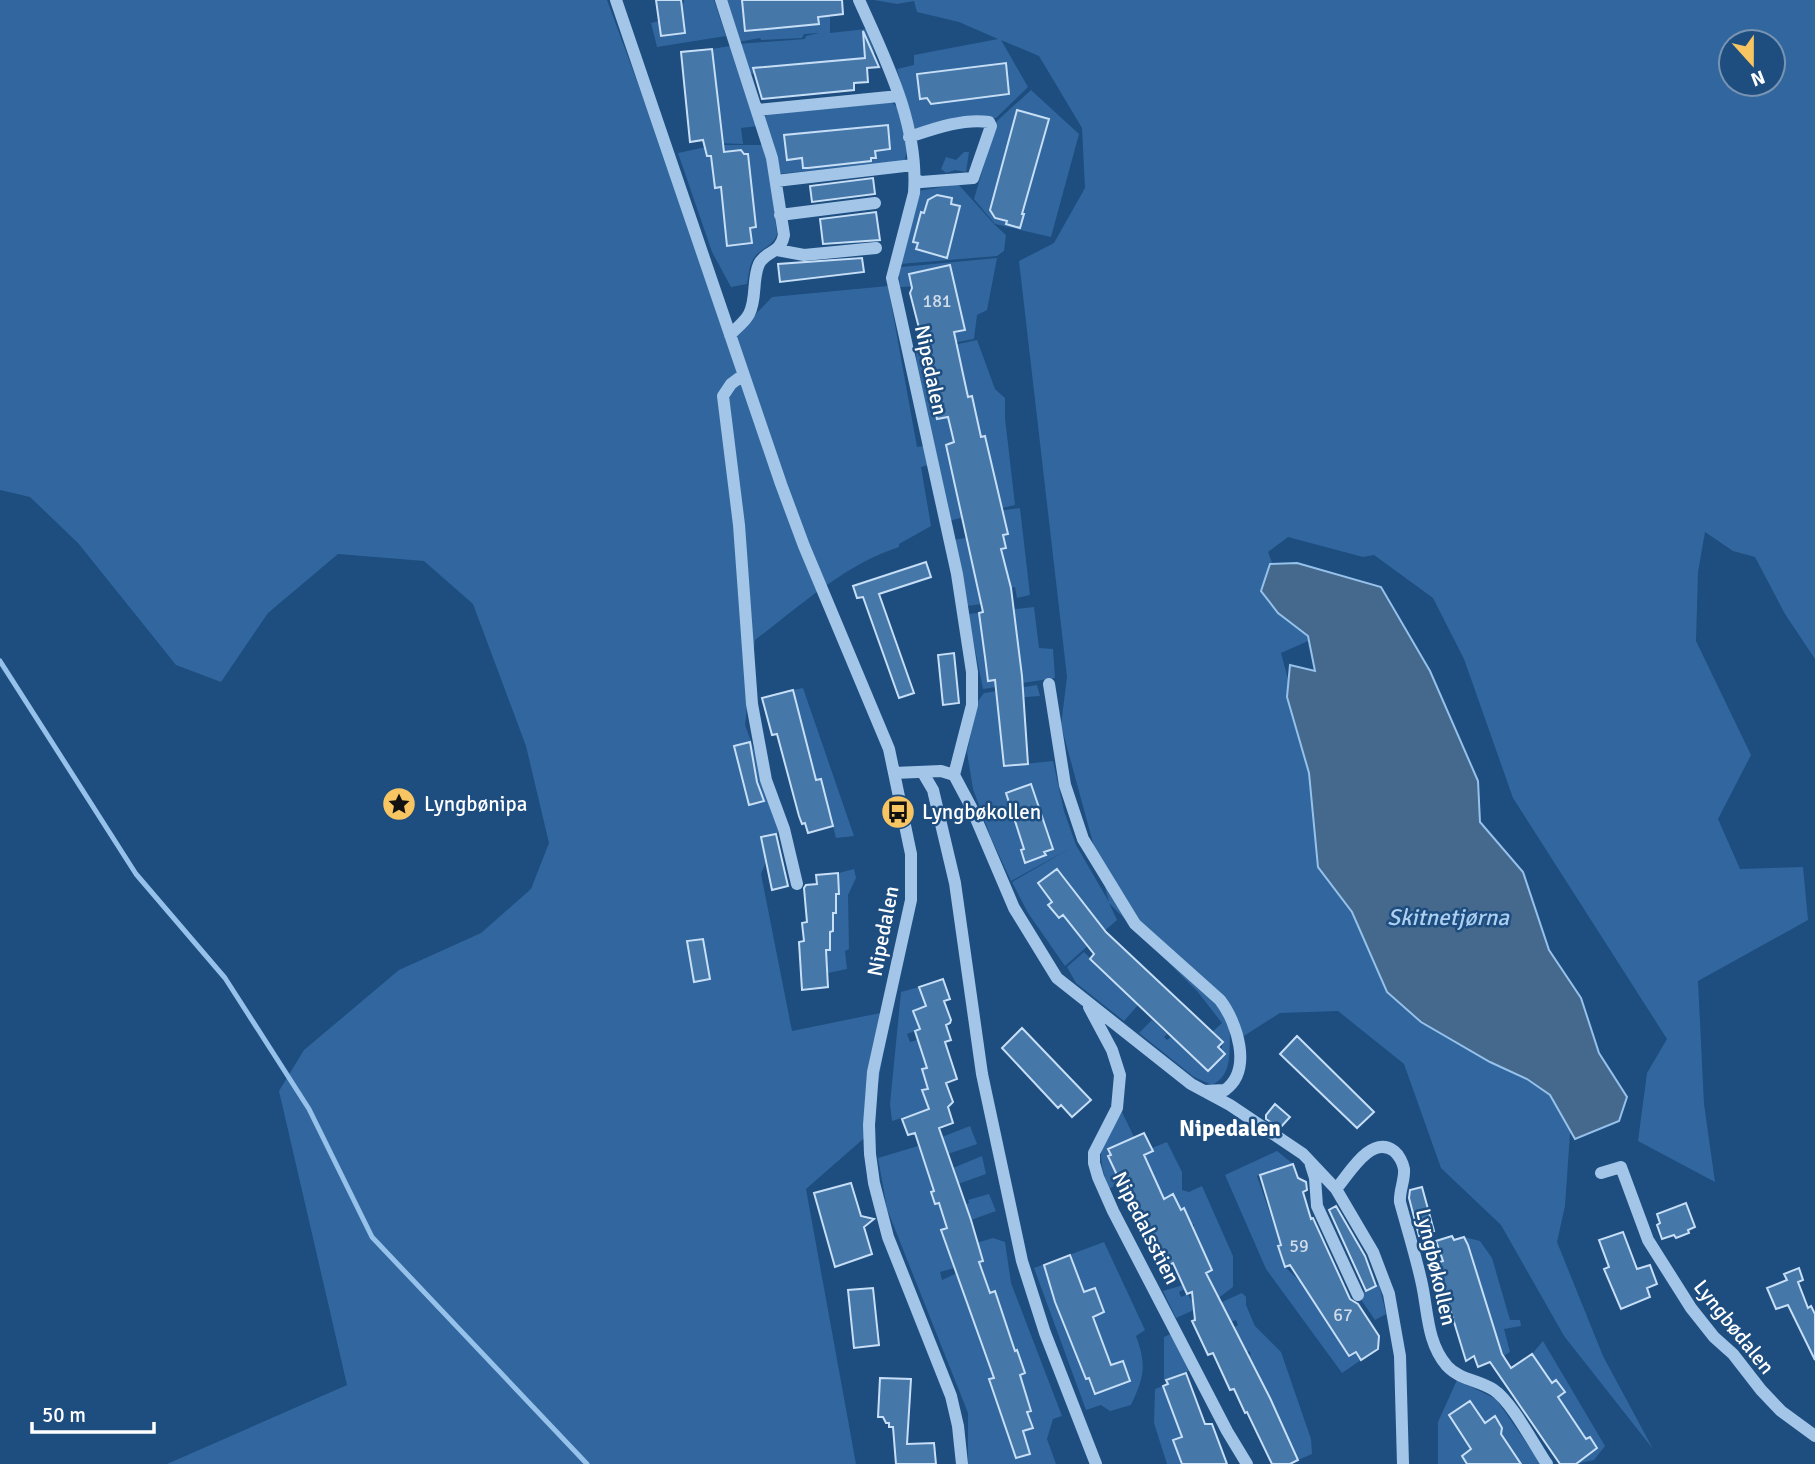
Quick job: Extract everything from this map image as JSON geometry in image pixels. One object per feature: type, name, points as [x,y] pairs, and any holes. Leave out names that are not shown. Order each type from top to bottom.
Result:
[{"type":"street","name":"Nipedalen","points":[[616,0],[804,546],[881,726],[894,773],[911,854],[912,878],[906,923],[873,1072],[870,1154],[877,1197],[888,1237],[951,1396],[958,1426],[962,1464]]},
{"type":"street","points":[[721,0],[757,110],[776,181],[783,235],[782,244],[777,250],[761,260],[757,268],[750,312],[730,335]]},
{"type":"street","name":"Nipedalen","points":[[859,0],[893,76],[914,165],[914,193],[892,278],[957,574],[972,672],[972,705],[954,775]]},
{"type":"street","points":[[757,110],[899,96]]},
{"type":"street","points":[[909,137],[967,122],[984,121],[991,126],[973,178],[921,182],[915,179]]},
{"type":"street","points":[[776,181],[914,165]]},
{"type":"street","points":[[780,215],[875,203]]},
{"type":"street","points":[[777,250],[804,255],[876,248]]},
{"type":"street","points":[[743,375],[731,384],[723,396],[738,525],[752,704],[766,780],[784,829],[797,884]]},
{"type":"street","points":[[1049,684],[1065,785],[1083,839],[1135,924],[1220,1000],[1235,1027],[1239,1054],[1234,1079],[1225,1090],[1203,1091]]},
{"type":"street","points":[[894,773],[941,771],[954,775],[971,807],[1014,908],[1058,978],[1182,1077],[1230,1105],[1308,1159],[1336,1189],[1373,1252],[1389,1294],[1400,1356],[1403,1464]]},
{"type":"street","points":[[923,773],[933,790],[954,883],[980,1060],[1022,1261],[1045,1333],[1096,1464]]},
{"type":"street","name":"Nipedalsstien","points":[[1087,1003],[1112,1050],[1120,1075],[1117,1108],[1094,1153],[1098,1177],[1221,1420],[1247,1464]]},
{"type":"street","name":"Lyngbøkollen","points":[[1336,1189],[1365,1155],[1378,1146],[1395,1151],[1401,1158],[1404,1169],[1399,1192],[1400,1202],[1421,1278],[1430,1331],[1439,1354],[1447,1366],[1458,1375],[1496,1391],[1547,1464]]},
{"type":"street","points":[[1308,1159],[1315,1178],[1317,1206],[1358,1295]]},
{"type":"street","name":"Lyngbødalen","points":[[1601,1173],[1621,1167],[1648,1240],[1691,1308],[1781,1411],[1815,1436]]},
{"type":"shaded area","points":[[0,0],[607,0],[732,339],[772,297],[888,286],[917,447],[924,446],[928,465],[921,467],[931,526],[899,544],[899,547],[841,575],[755,640],[745,725],[781,824],[761,874],[792,1031],[890,1011],[870,1133],[806,1189],[856,1464],[167,1464],[347,1385],[279,1091],[304,1050],[399,970],[481,933],[531,889],[549,843],[526,746],[473,604],[424,561],[338,554],[268,613],[221,682],[176,665],[78,543],[30,497],[0,490]]},
{"type":"shaded area","points":[[684,0],[714,0],[726,36],[657,47],[651,23],[659,21],[661,36],[685,33],[682,4]]},
{"type":"shaded area","points":[[724,0],[742,0],[745,31],[818,24],[818,16],[830,16],[830,33],[866,29],[875,53],[865,54],[865,58],[754,68],[754,74],[748,73],[738,44],[805,39],[806,36],[819,33],[804,34],[802,38],[760,38],[738,42]]},
{"type":"shaded area","points":[[874,0],[1815,0],[1815,659],[1785,614],[1755,557],[1733,551],[1705,532],[1698,572],[1696,641],[1751,755],[1718,819],[1740,869],[1803,867],[1808,920],[1698,981],[1704,1104],[1715,1182],[1638,1141],[1647,1073],[1667,1039],[1513,798],[1464,659],[1433,598],[1374,555],[1363,557],[1288,537],[1268,552],[1285,597],[1317,626],[1308,641],[1281,653],[1312,770],[1573,1090],[1565,1206],[1557,1242],[1603,1356],[1653,1449],[1564,1336],[1501,1225],[1441,1168],[1404,1064],[1338,1011],[1280,1013],[1236,1041],[1230,1035],[1228,1064],[1218,1081],[1212,1085],[1194,1077],[1139,1033],[1152,1020],[1167,1034],[1164,1037],[1167,1040],[1171,1037],[1200,1065],[1221,1050],[1223,1042],[1212,1032],[1222,1023],[1197,991],[1109,903],[1117,920],[1065,966],[1028,913],[1012,882],[1071,848],[1011,881],[973,789],[967,752],[978,701],[984,693],[1037,685],[1040,696],[997,699],[1004,766],[1053,761],[1064,811],[1076,845],[1109,902],[1061,725],[1067,677],[1019,261],[1054,243],[1085,188],[1082,128],[1039,56],[1001,40],[1028,87],[996,118],[914,131],[897,69],[914,65],[914,55],[998,39],[959,22],[917,12],[914,1],[897,4]]},
{"type":"shaded area","points":[[730,46],[758,126],[741,128],[743,144],[716,143],[722,137],[712,49]]},
{"type":"shaded area","points":[[1031,90],[1079,134],[1051,237],[995,224],[974,199],[997,121]]},
{"type":"shaded area","points":[[890,101],[899,109],[908,149],[904,161],[777,174],[763,118],[768,114]]},
{"type":"shaded area","points":[[716,145],[763,145],[769,167],[777,234],[754,258],[747,284],[731,287],[712,252],[678,153]]},
{"type":"shaded area","points":[[964,152],[969,152],[966,172],[955,170],[946,173],[941,169],[946,157],[956,160]]},
{"type":"shaded area","points":[[958,184],[1006,235],[1004,251],[997,256],[900,264],[919,191]]},
{"type":"shaded area","points":[[997,258],[987,310],[977,315],[974,339],[931,347],[954,332],[964,330],[950,266],[909,274],[910,279],[916,278],[919,286],[900,287],[901,267]]},
{"type":"shaded area","points":[[977,340],[995,389],[1005,398],[1015,505],[948,521],[917,371],[916,353]]},
{"type":"shaded area","points":[[1020,508],[1030,595],[1017,598],[1015,587],[1010,588],[1001,549],[1006,548],[1003,535],[1008,533],[1005,520],[997,511]]},
{"type":"shaded area","points":[[966,538],[979,596],[996,602],[967,606],[952,540]]},
{"type":"shaded area","points":[[1034,607],[1039,648],[1053,649],[1055,678],[983,689],[968,614]]},
{"type":"shaded area","points":[[803,688],[854,836],[836,838],[821,780],[816,780],[793,690]]},
{"type":"shaded area","points":[[854,869],[856,878],[848,895],[849,949],[845,951],[847,969],[828,973],[826,950],[830,950],[839,873]]},
{"type":"shaded area","points":[[1084,952],[1138,1005],[1124,1021],[1076,983],[1067,967]]},
{"type":"shaded area","points":[[919,987],[926,1006],[913,1012],[926,1027],[907,1034],[910,1042],[924,1038],[927,1047],[921,1050],[927,1068],[922,1070],[928,1089],[922,1091],[929,1109],[892,1121],[890,1104],[901,992]]},
{"type":"shaded area","points":[[1122,1112],[1134,1137],[1109,1149],[1123,1180],[1109,1189],[1102,1165],[1102,1148]]},
{"type":"shaded area","points":[[970,1126],[977,1144],[948,1154],[942,1137]]},
{"type":"shaded area","points":[[1143,1133],[1152,1148],[1167,1142],[1182,1172],[1182,1190],[1189,1192],[1202,1186],[1233,1256],[1233,1287],[1216,1300],[1176,1318],[1163,1291],[1183,1285],[1185,1289],[1179,1292],[1181,1297],[1188,1294],[1191,1300],[1213,1290],[1206,1274],[1212,1270],[1206,1256],[1186,1230],[1194,1227],[1194,1224],[1185,1228],[1185,1210],[1177,1212],[1173,1195],[1164,1199],[1134,1137]]},
{"type":"shaded area","points":[[918,1146],[934,1191],[931,1193],[935,1204],[939,1203],[947,1228],[941,1230],[954,1268],[940,1272],[942,1280],[957,1273],[985,1278],[979,1262],[983,1261],[973,1244],[993,1238],[1005,1242],[1011,1283],[1062,1416],[1053,1419],[1047,1439],[1056,1464],[968,1464],[968,1413],[887,1209],[878,1158]]},
{"type":"shaded area","points":[[1277,1151],[1293,1164],[1257,1176],[1281,1245],[1278,1247],[1285,1267],[1301,1282],[1349,1356],[1356,1352],[1361,1360],[1342,1373],[1266,1269],[1225,1175]]},
{"type":"shaded area","points":[[982,1156],[986,1174],[958,1184],[953,1168]]},
{"type":"shaded area","points":[[989,1194],[996,1211],[971,1220],[965,1205],[969,1203],[968,1200]]},
{"type":"shaded area","points":[[1464,1237],[1480,1241],[1492,1258],[1510,1320],[1520,1320],[1521,1326],[1504,1329],[1510,1352],[1500,1358]]},
{"type":"shaded area","points":[[1104,1242],[1145,1330],[1136,1336],[1143,1364],[1141,1379],[1131,1405],[1110,1411],[1101,1405],[1086,1410],[1034,1268]]},
{"type":"shaded area","points":[[1379,1284],[1386,1314],[1375,1320],[1360,1298],[1361,1293]]},
{"type":"shaded area","points":[[1242,1293],[1246,1297],[1246,1305],[1255,1326],[1281,1352],[1311,1439],[1312,1454],[1298,1460],[1254,1367],[1243,1358],[1251,1354],[1249,1351],[1245,1353],[1233,1328],[1238,1325],[1236,1320],[1231,1322],[1220,1303]]},
{"type":"shaded area","points":[[1171,1334],[1191,1370],[1164,1380],[1164,1337]]},
{"type":"shaded area","points":[[1543,1341],[1605,1446],[1594,1460],[1576,1464],[1597,1447],[1589,1437],[1577,1446],[1578,1426],[1570,1414],[1560,1420],[1556,1380],[1542,1389],[1545,1372],[1532,1354]]},
{"type":"shaded area","points":[[1457,1380],[1496,1399],[1541,1464],[1438,1464],[1438,1422]]},
{"type":"shaded area","points":[[1163,1386],[1182,1437],[1173,1441],[1183,1464],[1167,1464],[1154,1423],[1155,1389]]},
{"type":"water","name":"Skitnetjørna","points":[[1297,563],[1381,587],[1430,671],[1478,781],[1480,822],[1523,872],[1549,950],[1581,998],[1599,1053],[1627,1097],[1619,1121],[1575,1139],[1550,1095],[1527,1079],[1490,1062],[1421,1022],[1387,992],[1352,912],[1318,867],[1309,773],[1287,697],[1290,665],[1315,671],[1308,636],[1278,613],[1261,591],[1270,564]]},
{"type":"building","points":[[656,0],[681,0],[685,33],[661,36]]},
{"type":"building","points":[[742,0],[842,0],[843,14],[818,17],[819,24],[745,31]]},
{"type":"building","points":[[863,31],[879,67],[867,68],[868,82],[854,83],[854,90],[762,99],[753,68],[865,58]]},
{"type":"building","points":[[712,49],[724,152],[741,150],[748,154],[756,227],[750,228],[752,243],[727,246],[721,187],[715,188],[711,156],[707,156],[703,140],[690,142],[681,52]]},
{"type":"building","points":[[1006,63],[1009,94],[931,104],[927,98],[920,99],[917,74]]},
{"type":"building","points":[[1017,110],[1049,119],[1020,228],[995,218],[990,210]]},
{"type":"building","points":[[888,125],[890,149],[875,151],[876,158],[871,158],[871,161],[803,168],[802,158],[787,160],[784,135]]},
{"type":"building","points":[[873,178],[875,194],[812,202],[810,186]]},
{"type":"building","points":[[937,195],[952,198],[951,204],[960,206],[947,258],[916,249],[918,243],[913,242],[921,212],[924,213],[928,200]]},
{"type":"building","points":[[876,212],[880,240],[823,244],[820,219]]},
{"type":"building","points":[[862,258],[864,272],[780,282],[778,264]]},
{"type":"building","points":[[950,265],[965,330],[954,332],[963,374],[968,397],[972,396],[981,437],[985,436],[1008,534],[1003,535],[1006,548],[1001,549],[1011,588],[1022,676],[1028,764],[1004,766],[995,680],[988,681],[979,613],[983,612],[946,445],[954,442],[948,417],[937,419],[924,360],[927,359],[910,293],[912,288],[909,274]]},
{"type":"building","points":[[926,562],[931,577],[879,594],[914,693],[899,698],[863,597],[857,598],[853,586]]},
{"type":"building","points":[[954,653],[959,703],[943,705],[938,655]]},
{"type":"building","points":[[793,690],[816,780],[821,779],[833,826],[808,833],[799,816],[777,734],[772,735],[762,698]]},
{"type":"building","points":[[750,742],[757,782],[764,801],[749,805],[734,746]]},
{"type":"building","points":[[1031,784],[1053,849],[1044,852],[1046,855],[1025,863],[1021,850],[1024,849],[1006,793]]},
{"type":"building","points":[[776,834],[788,886],[772,890],[761,837]]},
{"type":"building","points":[[1057,869],[1106,932],[1223,1042],[1218,1047],[1225,1054],[1208,1071],[1090,959],[1094,954],[1063,915],[1059,918],[1048,905],[1052,902],[1038,883]]},
{"type":"building","points":[[838,873],[839,894],[836,894],[830,950],[826,950],[828,987],[802,990],[799,942],[804,941],[802,923],[807,922],[804,888],[806,885],[817,884],[816,875]]},
{"type":"building","points":[[703,939],[710,979],[694,982],[687,941]]},
{"type":"building","points":[[943,979],[950,999],[944,1001],[951,1020],[946,1025],[951,1040],[945,1042],[957,1079],[946,1083],[953,1102],[948,1107],[953,1123],[939,1128],[971,1220],[983,1261],[979,1262],[990,1293],[995,1291],[1025,1373],[1020,1375],[1031,1411],[1027,1412],[1033,1428],[1023,1431],[1030,1454],[1016,1458],[989,1379],[994,1378],[941,1230],[947,1228],[939,1203],[935,1204],[931,1192],[934,1191],[915,1133],[908,1135],[902,1119],[929,1109],[922,1090],[928,1089],[922,1069],[927,1068],[915,1031],[920,1029],[913,1011],[926,1006],[919,987]]},
{"type":"building","points":[[1022,1028],[1091,1100],[1072,1117],[1061,1105],[1058,1108],[1002,1048]]},
{"type":"building","points":[[1297,1036],[1374,1112],[1357,1128],[1280,1054]]},
{"type":"building","points":[[1275,1104],[1290,1117],[1280,1128],[1266,1119]]},
{"type":"building","points":[[1144,1133],[1153,1151],[1144,1155],[1164,1199],[1173,1194],[1181,1210],[1184,1208],[1212,1270],[1206,1273],[1270,1398],[1298,1460],[1290,1464],[1272,1464],[1247,1412],[1245,1413],[1234,1389],[1230,1390],[1213,1353],[1208,1355],[1192,1321],[1195,1320],[1192,1292],[1187,1294],[1173,1263],[1167,1266],[1140,1211],[1138,1212],[1135,1206],[1132,1207],[1108,1156],[1111,1155],[1108,1149]]},
{"type":"building","points":[[1293,1164],[1298,1178],[1306,1182],[1307,1190],[1303,1192],[1311,1219],[1313,1218],[1350,1299],[1358,1304],[1379,1336],[1378,1349],[1361,1360],[1356,1352],[1349,1356],[1290,1265],[1285,1267],[1260,1175]]},
{"type":"building","points":[[851,1183],[861,1216],[874,1219],[864,1227],[872,1254],[835,1267],[814,1193]]},
{"type":"building","points":[[1422,1187],[1434,1231],[1419,1236],[1409,1198],[1410,1190]]},
{"type":"building","points":[[1686,1203],[1695,1227],[1688,1230],[1689,1233],[1676,1238],[1674,1235],[1662,1239],[1657,1225],[1660,1223],[1657,1214]]},
{"type":"building","points":[[1336,1206],[1365,1256],[1376,1286],[1366,1291],[1329,1210]]},
{"type":"building","points":[[1623,1232],[1637,1269],[1650,1265],[1657,1284],[1647,1288],[1650,1297],[1621,1309],[1604,1269],[1609,1267],[1599,1240]]},
{"type":"building","points":[[1452,1236],[1454,1240],[1464,1237],[1468,1245],[1502,1354],[1511,1368],[1532,1354],[1552,1383],[1556,1380],[1565,1392],[1558,1397],[1586,1439],[1590,1437],[1597,1448],[1576,1464],[1560,1464],[1490,1362],[1478,1367],[1474,1356],[1466,1361],[1436,1263],[1443,1261],[1436,1241]]},
{"type":"building","points":[[1070,1255],[1084,1292],[1095,1288],[1104,1312],[1093,1317],[1111,1365],[1123,1361],[1130,1381],[1095,1394],[1089,1378],[1086,1379],[1055,1302],[1044,1265]]},
{"type":"building","points":[[1799,1268],[1803,1280],[1798,1282],[1808,1308],[1811,1306],[1815,1314],[1815,1360],[1788,1305],[1776,1309],[1767,1288],[1787,1280],[1784,1274]]},
{"type":"building","points":[[873,1288],[879,1345],[854,1348],[848,1290]]},
{"type":"building","points":[[1186,1373],[1205,1424],[1212,1424],[1227,1464],[1182,1464],[1173,1440],[1182,1437],[1163,1386],[1168,1384],[1166,1380]]},
{"type":"building","points":[[880,1378],[911,1379],[907,1444],[934,1443],[936,1464],[896,1464],[893,1427],[889,1427],[883,1417],[878,1417]]},
{"type":"building","points":[[1470,1401],[1485,1423],[1495,1416],[1502,1428],[1501,1434],[1521,1464],[1467,1464],[1462,1456],[1471,1449],[1449,1415]]},
{"type":"waterway","points":[[0,661],[136,874],[225,978],[309,1109],[372,1237],[587,1464]]},
{"type":"place","name":"Lyngbønipa","points":[[399,804]]},
{"type":"place","name":"Lyngbøkollen","points":[[898,812]]},
{"type":"district","name":"Nipedalen","points":[[1230,1128]]}]
